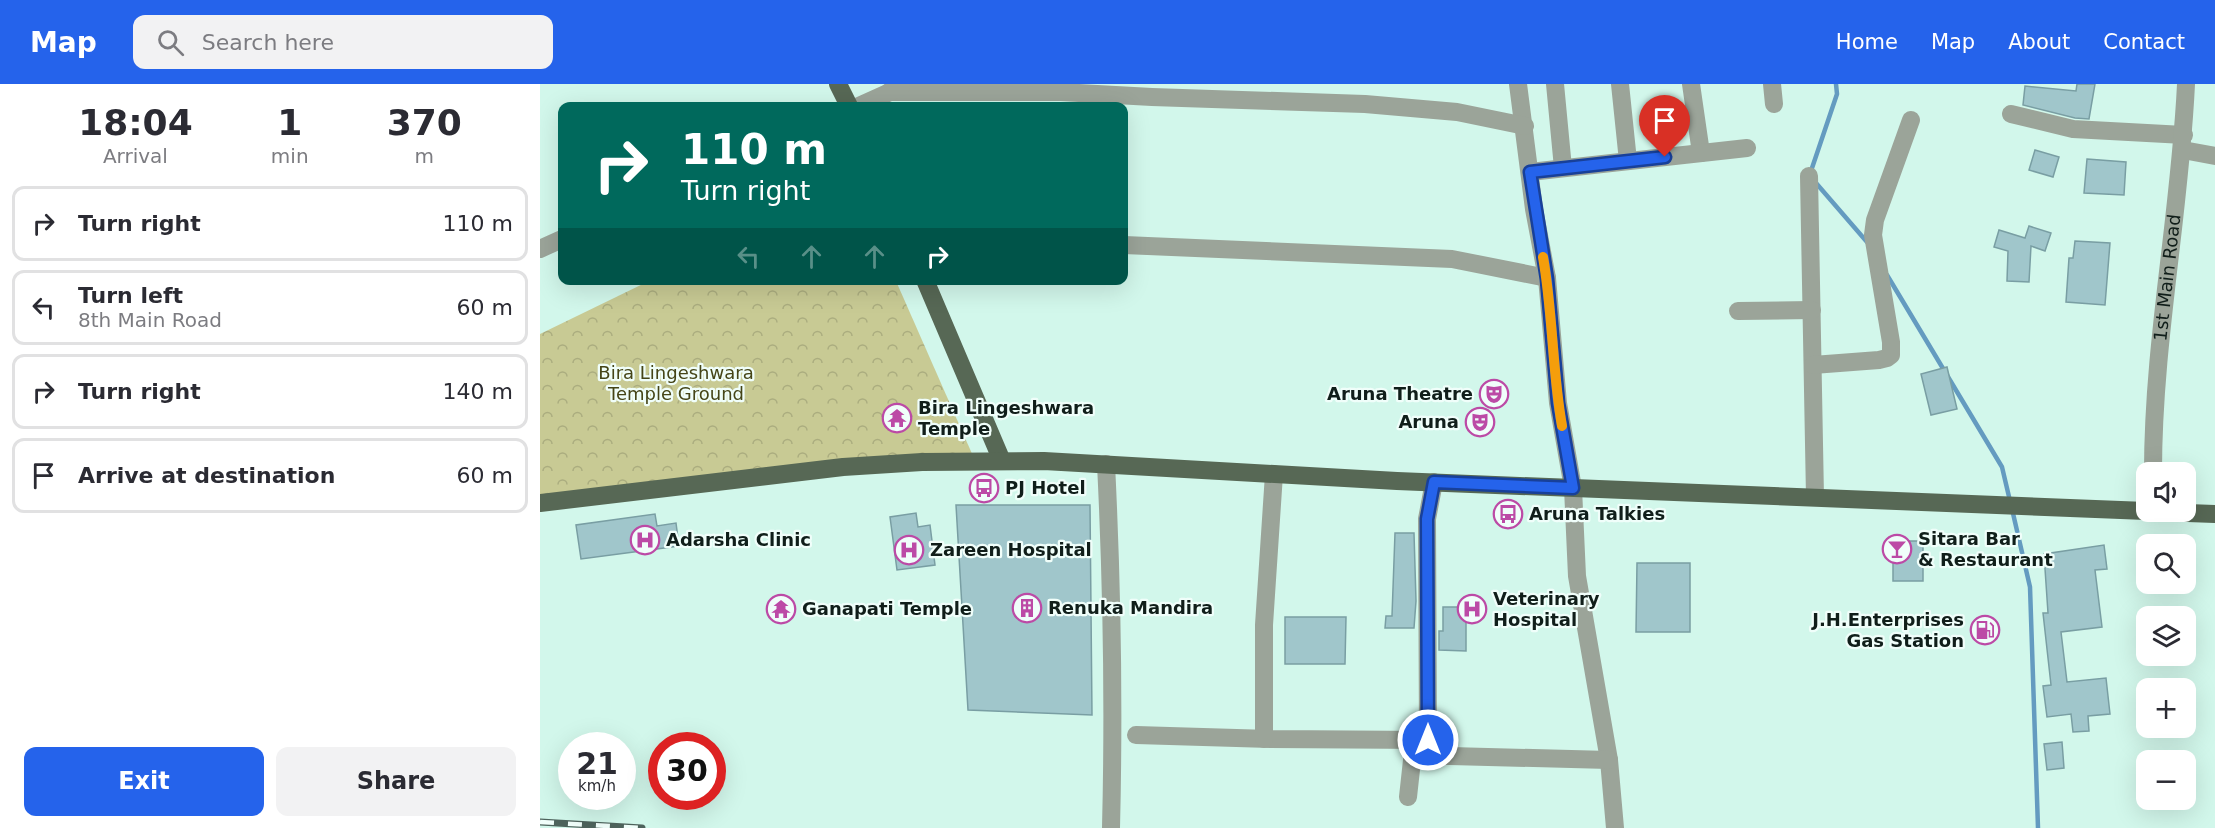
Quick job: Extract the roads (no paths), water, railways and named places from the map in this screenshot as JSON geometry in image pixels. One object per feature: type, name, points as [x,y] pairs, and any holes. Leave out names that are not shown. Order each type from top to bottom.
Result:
[{"type":"main road","points":[[838,84],[847,102]]},
{"type":"main road","points":[[927,285],[1002,461]]},
{"type":"main road","points":[[540,503],[843,467],[922,462],[1002,461],[1106,464],[1434,482],[2136,511]]},
{"type":"main road","points":[[2196,513],[2215,514]]},
{"type":"street","points":[[1518,84],[1547,279],[1558,403],[1573,488],[1577,576],[1609,760],[1615,828]]},
{"type":"street","points":[[1555,84],[1563,168]]},
{"type":"street","points":[[1620,84],[1628,161]]},
{"type":"street","points":[[1691,84],[1701,153]]},
{"type":"street","points":[[1772,84],[1774,104]]},
{"type":"street","name":"1st Main Road","points":[[2153,462],[2153,424],[2183,142],[2186,84]]},
{"type":"street","points":[[868,102],[898,88],[1060,88],[1152,97],[1365,104],[1457,112],[1525,126]]},
{"type":"street","points":[[2011,114],[2073,129],[2183,142],[2215,156]]},
{"type":"street","points":[[1813,365],[1878,360],[1891,355],[1891,342],[1872,235],[1879,208],[1911,120]]},
{"type":"street","points":[[1530,172],[1747,148]]},
{"type":"street","points":[[1809,176],[1815,498]]},
{"type":"street","points":[[540,249],[558,240]]},
{"type":"street","points":[[1128,245],[1452,259],[1547,279]]},
{"type":"street","points":[[1738,311],[1812,310]]},
{"type":"street","points":[[1106,464],[1110,549],[1113,741],[1111,828]]},
{"type":"street","points":[[1264,739],[1264,625],[1274,474]]},
{"type":"street","points":[[1413,747],[1428,740],[1427,519],[1434,482]]},
{"type":"street","points":[[1136,735],[1264,739],[1609,760]]},
{"type":"street","points":[[1408,797],[1413,747]]},
{"type":"waterway","points":[[1811,171],[1837,94],[1836,84]]},
{"type":"waterway","points":[[1816,183],[1867,242]]},
{"type":"waterway","points":[[1887,275],[2002,467],[2010,501]]},
{"type":"waterway","points":[[2012,509],[2030,587],[2038,828]]},
{"type":"railway","points":[[540,822],[642,828]]},
{"type":"place","name":"Aruna Theatre","points":[[1494,394]]},
{"type":"place","name":"Bira Lingeshwara Temple","points":[[897,418]]},
{"type":"place","name":"Aruna","points":[[1480,422]]},
{"type":"place","name":"PJ Hotel","points":[[984,488]]},
{"type":"place","name":"Aruna Talkies","points":[[1508,514]]},
{"type":"place","name":"Adarsha Clinic","points":[[645,540]]},
{"type":"place","name":"Sitara Bar & Restaurant","points":[[1897,549]]},
{"type":"place","name":"Zareen Hospital","points":[[909,550]]},
{"type":"place","name":"Renuka Mandira","points":[[1027,608]]},
{"type":"place","name":"Ganapati Temple","points":[[781,609]]},
{"type":"place","name":"Veterinary Hospital","points":[[1472,609]]},
{"type":"place","name":"J.H.Enterprises Gas Station","points":[[1985,630]]},
{"type":"park label","name":"Bira Lingeshwara Temple Ground","points":[[676,383]]}]
